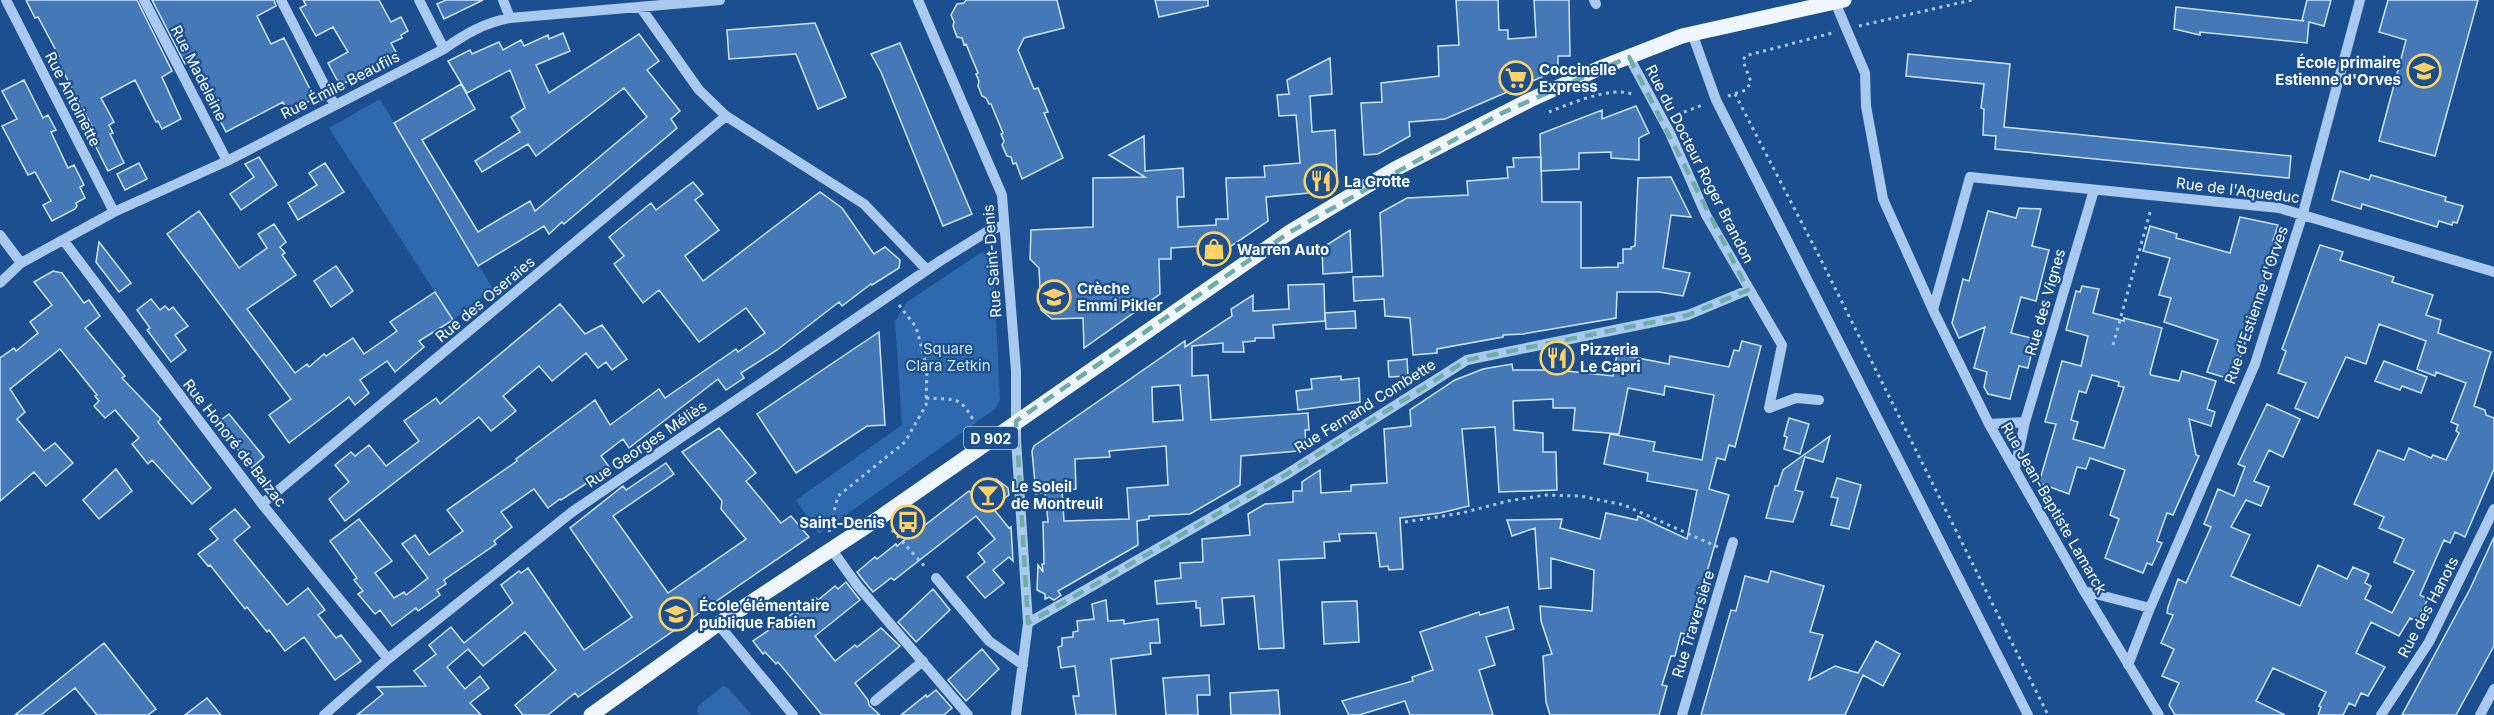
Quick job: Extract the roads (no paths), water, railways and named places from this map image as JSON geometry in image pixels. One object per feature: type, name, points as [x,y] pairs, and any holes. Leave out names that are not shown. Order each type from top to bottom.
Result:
[{"type":"main road","name":"D 902","points":[[591,715],[718,624],[882,516],[1290,232],[1395,169],[1502,113],[1629,57],[1692,33],[1809,4],[1840,1]]},
{"type":"street","name":"Rue Antoinette","points":[[6,0],[114,212]]},
{"type":"street","name":"Rue Madeleine","points":[[144,0],[227,161]]},
{"type":"street","points":[[281,0],[334,104]]},
{"type":"street","points":[[419,0],[444,49]]},
{"type":"street","points":[[503,0],[510,18]]},
{"type":"street","name":"Rue Émile Beaufils","points":[[0,283],[21,263],[114,212],[227,161],[444,49],[471,30],[494,21],[510,18],[720,0]]},
{"type":"street","name":"Rue Saint-Denis","points":[[918,0],[1002,195],[1016,371],[1016,421],[1028,623],[1016,715]]},
{"type":"street","name":"Rue d'Estienne d'Orves","points":[[2128,665],[2150,608],[2255,364],[2303,213],[2360,0]]},
{"type":"street","name":"Rue Jean-Baptiste Lamarck","points":[[1840,1],[1847,29],[1865,73],[1866,106],[1883,199],[1933,310],[1989,424],[2158,715]]},
{"type":"street","points":[[641,8],[699,90],[726,116],[864,204],[927,270]]},
{"type":"street","points":[[1692,33],[1716,100],[2028,715]]},
{"type":"street","name":"Rue du Docteur Roger Brandon","points":[[1629,57],[1662,120],[1706,215],[1782,345],[1769,408],[1796,398],[1819,400]]},
{"type":"street","name":"Rue des Oseraies","points":[[262,504],[726,116]]},
{"type":"street","name":"Rue de l'Aqueduc","points":[[1933,310],[1970,177],[2279,208],[2303,213],[2494,272]]},
{"type":"street","name":"Rue des Vignes","points":[[2015,468],[2025,422],[2094,190]]},
{"type":"street","name":"Rue Georges Méliès","points":[[324,715],[388,659],[572,512],[927,270],[988,231],[1004,225]]},
{"type":"street","points":[[0,235],[21,263]]},
{"type":"street","name":"Rue Honoré de Balzac","points":[[64,241],[262,504],[388,659]]},
{"type":"street","name":"Rue Fernand Combette","points":[[1028,623],[1287,474],[1467,360],[1688,315],[1748,290]]},
{"type":"street","points":[[1989,424],[2025,422]]},
{"type":"street","name":"Rue des Hanots","points":[[2381,715],[2429,642],[2494,508]]},
{"type":"street","name":"Rue Traversière","points":[[1682,715],[1731,547]]},
{"type":"street","points":[[828,553],[968,715]]},
{"type":"street","points":[[936,578],[989,641],[1023,665]]},
{"type":"street","points":[[2084,591],[2150,608]]},
{"type":"street","points":[[718,624],[793,715]]},
{"type":"street","points":[[875,701],[923,661]]},
{"type":"street","points":[[2480,715],[2494,689]]},
{"type":"place","name":"École primaire Estienne d'Orves","points":[[2424,71]]},
{"type":"place","name":"Coccinelle Express","points":[[1516,78]]},
{"type":"place","name":"La Grotte","points":[[1321,181]]},
{"type":"place","name":"Warren Auto","points":[[1214,249]]},
{"type":"place","name":"Crèche Emmi Pikler","points":[[1054,297]]},
{"type":"place","name":"Pizzeria Le Capri","points":[[1557,358]]},
{"type":"place","name":"Le Soleil de Montreuil","points":[[988,495]]},
{"type":"place","name":"Saint-Denis","points":[[908,522]]},
{"type":"place","name":"École élémentaire publique Fabien","points":[[676,614]]},
{"type":"park label","name":"Square Clara Zetkin","points":[[948,356]]}]
